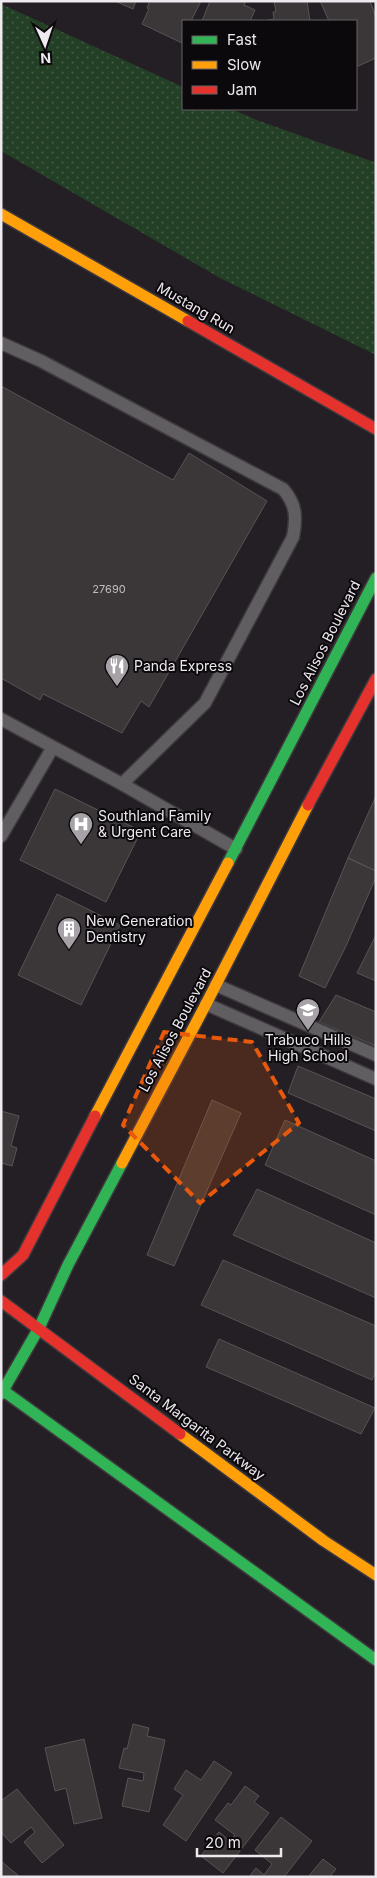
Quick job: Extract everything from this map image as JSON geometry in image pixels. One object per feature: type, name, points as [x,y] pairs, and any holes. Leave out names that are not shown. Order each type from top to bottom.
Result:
[{"type":"main road","name":"Mustang Run","points":[[1,214],[376,429]]},
{"type":"main road","name":"Los Alisos Boulevard","points":[[1,1275],[23,1255],[376,578]]},
{"type":"main road","name":"Los Alisos Boulevard","points":[[2,1391],[39,1328],[73,1256],[216,985],[321,778],[376,679]]},
{"type":"main road","name":"Santa Margarita Parkway","points":[[1,1301],[324,1541],[376,1575]]},
{"type":"main road","points":[[2,1391],[376,1660]]},
{"type":"lane","points":[[1,343],[40,360],[276,485],[283,489],[291,498],[294,508],[295,526],[293,537],[205,703],[122,784]]},
{"type":"lane","points":[[1,719],[122,784],[236,849]]},
{"type":"lane","points":[[1,836],[53,747]]},
{"type":"lane","points":[[216,985],[376,1055]]},
{"type":"lane","points":[[206,1004],[376,1079]]},
{"type":"highlighted area","points":[[164,1032],[252,1042],[299,1123],[200,1203],[123,1125]]},
{"type":"green space","points":[[1,4],[182,87],[182,110],[234,110],[254,119],[374,162],[376,159],[376,355],[220,278],[1,151]]},
{"type":"building","points":[[115,1],[136,1],[133,9]]},
{"type":"building","points":[[150,1],[201,1],[192,20],[182,20],[182,43],[142,24],[149,9],[147,8]]},
{"type":"building","points":[[210,1],[246,1],[244,5],[255,10],[250,20],[202,20]]},
{"type":"building","points":[[274,1],[307,1],[310,20],[269,20],[274,19],[273,12],[276,12]]},
{"type":"building","points":[[320,1],[370,1],[376,17],[376,58],[357,67],[357,20],[329,20]]},
{"type":"building","points":[[1,386],[173,480],[189,453],[267,501],[149,707],[141,701],[122,733],[43,694],[40,700],[1,678]]},
{"type":"building","name":"Southland Family & Urgent Care","points":[[55,789],[141,831],[106,902],[20,860]]},
{"type":"building","points":[[376,796],[376,871],[348,858]]},
{"type":"building","points":[[348,858],[376,871],[376,877],[346,946],[325,988],[299,976]]},
{"type":"building","name":"New Generation Dentistry","points":[[57,894],[120,925],[81,1005],[18,975]]},
{"type":"building","points":[[376,935],[376,981],[357,973]]},
{"type":"building","points":[[336,995],[376,1012],[376,1046],[319,1022]]},
{"type":"building","points":[[298,1066],[376,1099],[376,1131],[288,1093]]},
{"type":"building","points":[[212,1100],[241,1113],[174,1266],[147,1255]]},
{"type":"building","points":[[1,1111],[19,1116],[11,1146],[17,1148],[12,1166],[1,1163]]},
{"type":"building","points":[[285,1120],[376,1161],[376,1215],[265,1165]]},
{"type":"building","points":[[257,1189],[376,1243],[376,1298],[233,1235]]},
{"type":"building","points":[[223,1260],[376,1326],[376,1371],[372,1380],[201,1305]]},
{"type":"building","points":[[219,1339],[375,1408],[361,1434],[206,1367]]},
{"type":"building","points":[[133,1724],[149,1728],[147,1736],[165,1740],[149,1812],[122,1806],[128,1778],[143,1781],[144,1773],[119,1768],[124,1748],[127,1749]]},
{"type":"building","points":[[84,1739],[102,1818],[74,1824],[66,1788],[55,1791],[45,1748]]},
{"type":"building","points":[[214,1761],[232,1773],[186,1841],[163,1825],[183,1795],[174,1789],[186,1770],[201,1780]]},
{"type":"building","points":[[245,1786],[259,1796],[254,1802],[269,1813],[223,1873],[201,1856],[219,1832],[230,1841],[235,1835],[215,1820],[228,1803],[231,1805]]},
{"type":"building","points":[[17,1789],[64,1845],[42,1863],[24,1842],[35,1832],[31,1827],[11,1843],[1,1832],[1,1801]]},
{"type":"building","points":[[281,1817],[312,1841],[284,1877],[249,1877],[256,1868],[264,1875],[272,1864],[255,1850]]},
{"type":"building","points":[[323,1859],[336,1869],[331,1875],[333,1877],[308,1877]]},
{"type":"building","points":[[1,1861],[20,1877],[1,1877]]},
{"type":"traffic: fast","points":[[228,863],[376,578]]},
{"type":"traffic: fast","points":[[1,1394],[39,1328],[68,1265],[122,1163]]},
{"type":"traffic: fast","points":[[1,1389],[376,1660]]},
{"type":"traffic: slow","points":[[1,214],[188,321]]},
{"type":"traffic: slow","points":[[122,1163],[308,805]]},
{"type":"traffic: slow","points":[[95,1116],[228,863]]},
{"type":"traffic: slow","points":[[180,1434],[324,1541],[376,1575]]},
{"type":"traffic: jam","points":[[188,321],[376,429]]},
{"type":"traffic: jam","points":[[308,805],[376,679]]},
{"type":"traffic: jam","points":[[1,1275],[23,1255],[95,1116]]},
{"type":"traffic: jam","points":[[1,1301],[180,1434]]},
{"type":"place","name":"Panda Express","points":[[117,687]]},
{"type":"place","name":"Southland Family & Urgent Care","points":[[81,845]]},
{"type":"place","name":"New Generation Dentistry","points":[[69,950]]},
{"type":"place","name":"Trabuco Hills High School","points":[[308,1031]]}]
